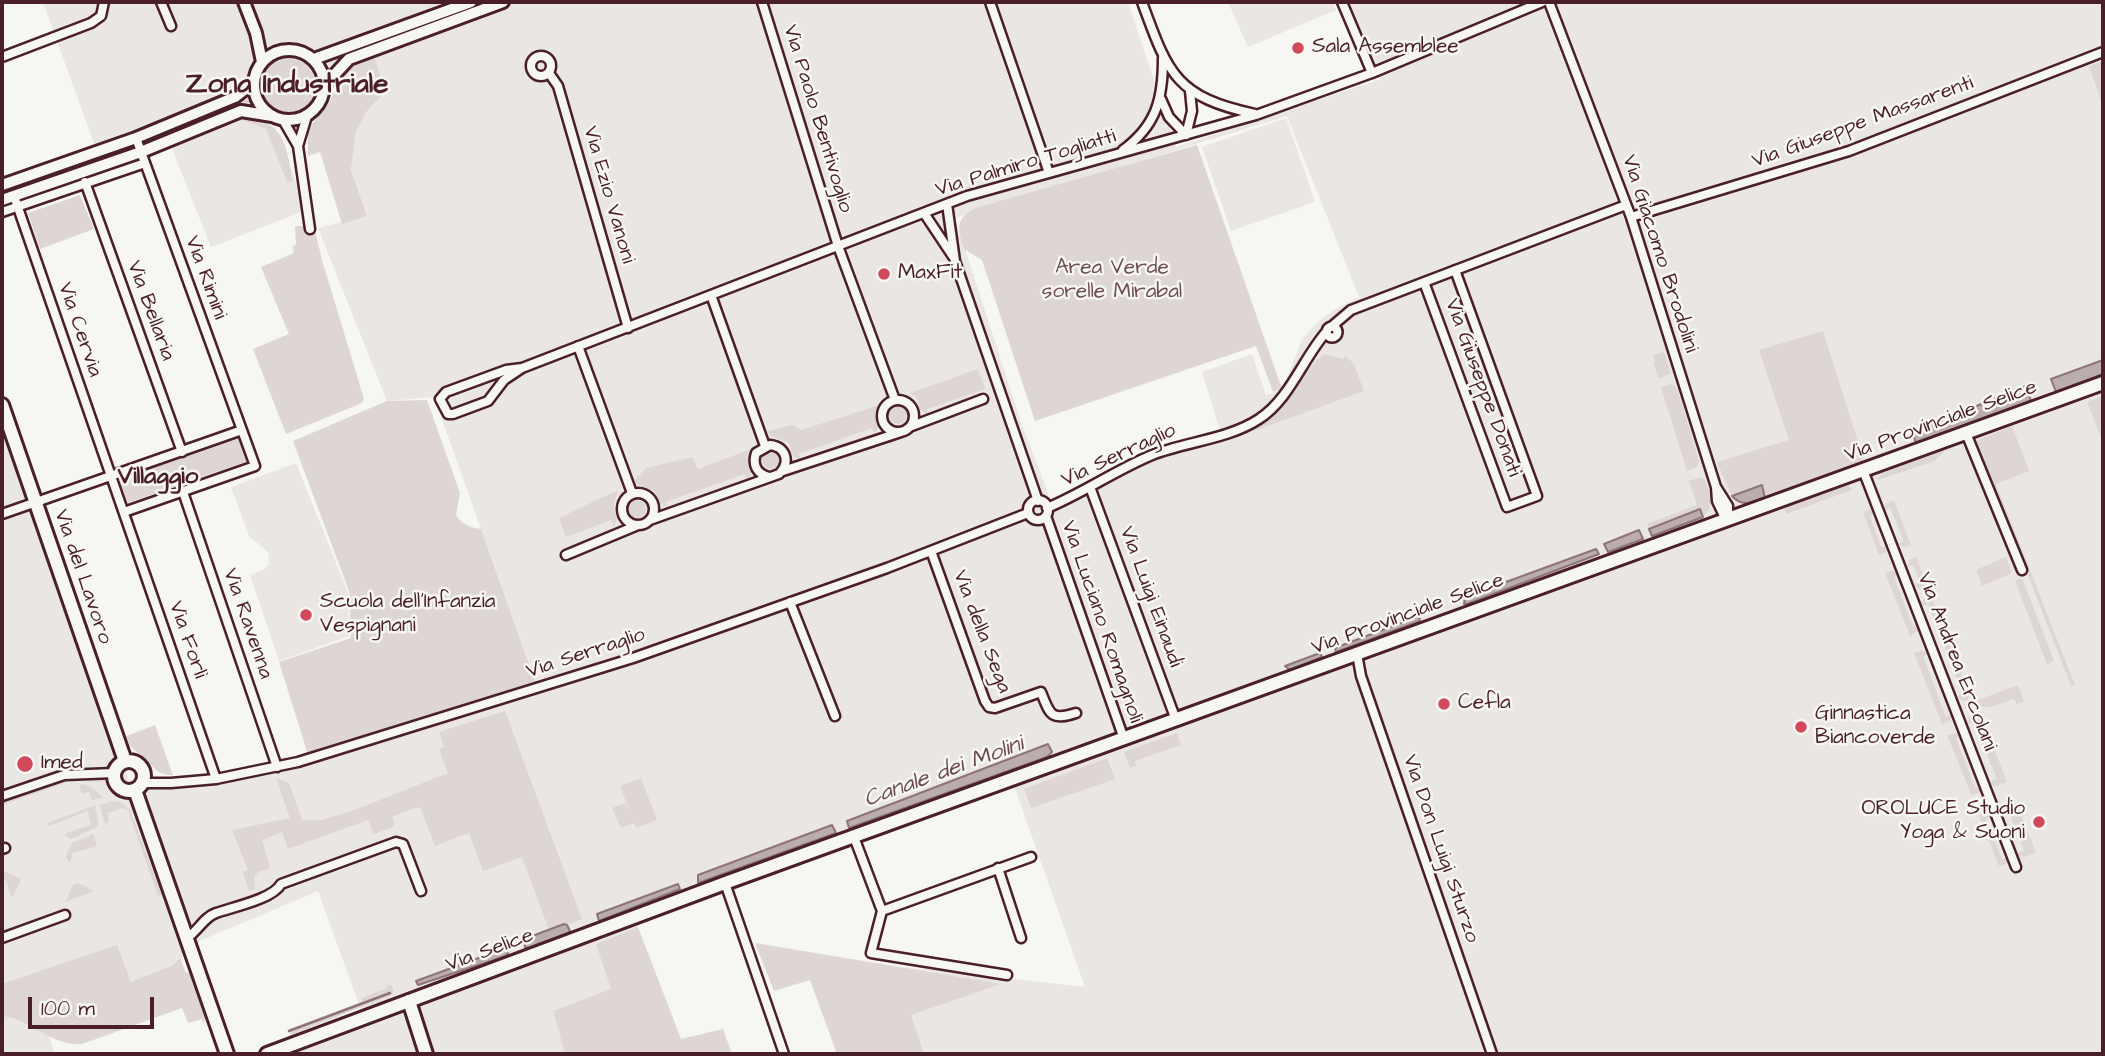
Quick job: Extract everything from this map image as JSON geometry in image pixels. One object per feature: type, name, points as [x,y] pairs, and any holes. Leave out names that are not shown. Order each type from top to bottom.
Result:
[{"type":"main road","name":"Via Provinciale Selice","points":[[726,883],[1357,654],[1723,516],[1741,514],[2103,383]]},
{"type":"main road","name":"Via del Lavoro","points":[[2,405],[125,761],[141,766],[144,774],[139,786],[227,1054]]},
{"type":"main road","points":[[125,761],[114,773],[115,782],[121,789],[139,786]]},
{"type":"main road","name":"Via Selice","points":[[267,1054],[726,883]]},
{"type":"main road","points":[[409,1001],[426,1054]]},
{"type":"street","points":[[2,57],[91,23],[101,16],[104,2]]},
{"type":"street","points":[[161,2],[171,26]]},
{"type":"street","points":[[244,2],[256,33],[262,62]]},
{"type":"street","points":[[314,59],[471,2]]},
{"type":"street","points":[[325,85],[349,59],[503,2]]},
{"type":"street","name":"Via Paolo Bentivoglio","points":[[762,2],[838,246],[895,400]]},
{"type":"street","points":[[990,2],[1049,173]]},
{"type":"street","points":[[1142,2],[1163,58],[1190,91],[1216,105],[1255,115]]},
{"type":"street","points":[[1342,2],[1372,73]]},
{"type":"street","name":"Via Palmiro Togliatti","points":[[522,368],[506,370],[446,392],[440,399],[444,409],[448,414],[453,414],[488,401],[504,380],[522,368],[967,196],[1255,115],[1372,73],[1541,2]]},
{"type":"street","name":"Via Giacomo Brodolini","points":[[1549,2],[1631,217],[1723,516]]},
{"type":"street","points":[[256,33],[278,51]]},
{"type":"street","points":[[2,184],[136,138],[235,97],[253,83],[262,62],[278,51],[297,50],[314,59],[324,76],[323,97],[317,108],[307,116],[284,120],[241,111],[15,201],[2,212]]},
{"type":"street","name":"Via Giuseppe Massarenti","points":[[1631,217],[1849,151],[2103,52]]},
{"type":"street","points":[[1118,154],[1142,135],[1154,116],[1161,99],[1163,58]]},
{"type":"street","name":"Via Ezio Vanoni","points":[[549,73],[558,86],[628,328]]},
{"type":"street","points":[[253,83],[258,102],[272,116]]},
{"type":"street","points":[[1186,135],[1192,111],[1190,91]]},
{"type":"street","points":[[1161,99],[1168,117],[1186,135]]},
{"type":"street","points":[[298,146],[307,116]]},
{"type":"street","points":[[284,120],[298,146],[310,229]]},
{"type":"street","name":"Via Rimini","points":[[136,138],[255,466],[183,492]]},
{"type":"street","points":[[2,200],[15,201],[145,163]]},
{"type":"street","name":"Via Bellaria","points":[[85,182],[182,452]]},
{"type":"street","name":"Via Cervia","points":[[15,201],[124,512]]},
{"type":"street","name":"Via Luciano Romagnoli","points":[[947,204],[955,261],[1038,501]]},
{"type":"street","name":"Via Giuseppe Donati","points":[[1455,270],[1537,496],[1507,507],[1424,282],[1455,270],[1626,205]]},
{"type":"street","name":"Via Luciano Romagnoli","points":[[924,213],[955,261]]},
{"type":"street","name":"Via Serraglio","points":[[139,786],[216,779],[277,767],[623,661],[931,551],[1028,513],[1030,504],[1038,501],[1044,503],[1046,512],[1149,457],[1176,446],[1234,431],[1259,419],[1280,399],[1320,339],[1348,313],[1424,282]]},
{"type":"street","points":[[712,295],[765,446]]},
{"type":"street","points":[[578,346],[632,493]]},
{"type":"street","points":[[566,555],[650,520],[783,471],[901,432],[983,399]]},
{"type":"street","points":[[901,432],[890,430],[883,422],[883,411],[890,402],[895,400],[910,405],[914,415],[912,426]]},
{"type":"street","points":[[2,514],[242,430]]},
{"type":"street","points":[[1966,433],[2022,570]]},
{"type":"street","points":[[769,477],[760,473],[755,463],[757,453],[765,446],[775,446],[783,451],[786,461],[783,471]]},
{"type":"street","name":"Via Andrea Ercolani","points":[[1863,470],[2016,867]]},
{"type":"street","name":"Via Luigi Einaudi","points":[[1090,487],[1176,720]]},
{"type":"street","points":[[124,512],[183,492]]},
{"type":"street","name":"Via Ravenna","points":[[183,492],[277,767]]},
{"type":"street","points":[[638,525],[629,523],[621,510],[624,500],[632,493],[643,493],[651,499],[654,510],[650,520]]},
{"type":"street","name":"Via Forlì","points":[[124,512],[216,779]]},
{"type":"street","points":[[1028,513],[1037,520],[1046,512]]},
{"type":"street","name":"Via Luciano Romagnoli","points":[[1046,512],[1124,739]]},
{"type":"street","name":"Via della Sega","points":[[931,551],[989,707],[995,708],[1041,692],[1048,709],[1056,717],[1076,713]]},
{"type":"street","points":[[790,602],[835,716]]},
{"type":"street","name":"Via Don Luigi Sturzo","points":[[1357,654],[1361,676],[1492,1054]]},
{"type":"street","points":[[2,796],[64,775],[114,773]]},
{"type":"street","points":[[854,836],[881,911],[871,953],[1007,975]]},
{"type":"street","points":[[187,938],[211,915],[273,894],[281,884],[396,842],[403,844],[421,891]]},
{"type":"street","points":[[881,911],[1031,857]]},
{"type":"street","points":[[998,868],[1021,938]]},
{"type":"street","points":[[726,883],[784,1054]]},
{"type":"street","points":[[2,938],[65,915]]},
{"type":"shaded area","points":[[43,2],[1128,2],[1176,147],[1381,79],[1349,2],[2103,2],[2103,1054],[917,1054],[867,965],[1085,987],[1016,791],[1010,783],[634,915],[638,927],[596,944],[612,989],[553,1011],[565,1054],[255,1054],[361,1010],[318,891],[195,943],[174,966],[46,1028],[55,1054],[2,1054],[2,411],[76,637],[129,780],[154,784],[205,782],[309,758],[535,680],[434,397],[387,401],[318,228],[367,216],[351,170],[356,132],[367,111],[385,92],[373,54],[355,60],[328,87],[323,102],[313,116],[296,126],[269,124],[275,128],[307,210],[211,247],[171,146],[218,125],[248,117],[225,118],[168,134],[100,160]],"holes":[[[1287,116],[1359,297],[1335,309],[1302,339],[1283,389],[1266,395],[1252,354],[1202,372],[1221,434],[1153,455],[1053,506],[1021,422],[955,218]]]},
{"type":"shaded area","points":[[1228,2],[1332,2],[1336,10],[1248,47]]},
{"type":"shaded area","points":[[1286,118],[1315,202],[1231,231],[1202,147]]},
{"type":"shaded area","points":[[2103,360],[2103,374],[2056,392],[2051,379]]},
{"type":"shaded area","points":[[2026,386],[2031,401],[1916,443],[1912,432]]},
{"type":"shaded area","name":"Scuola dell'Infanzia Vespignani","points":[[296,463],[348,593],[349,636],[279,661],[250,575],[263,570],[269,564],[269,554],[249,536],[231,487]]},
{"type":"shaded area","points":[[1762,485],[1765,498],[1744,503],[1732,496]]},
{"type":"shaded area","points":[[1700,509],[1703,517],[1652,536],[1649,529]]},
{"type":"shaded area","points":[[1639,530],[1643,539],[1608,552],[1604,544]]},
{"type":"shaded area","points":[[1596,549],[1599,554],[1464,604],[1465,597]]},
{"type":"shaded area","points":[[1419,616],[1420,621],[1336,652],[1335,648]]},
{"type":"shaded area","points":[[1320,653],[1322,657],[1290,670],[1285,666]]},
{"type":"shaded area","points":[[1048,744],[1052,752],[1047,757],[849,828],[847,821]]},
{"type":"shaded area","points":[[832,825],[836,833],[698,883],[698,875]]},
{"type":"shaded area","points":[[678,884],[680,889],[599,921],[597,914]]},
{"type":"shaded area","points":[[564,924],[570,931],[568,933],[529,948],[525,947],[527,938]]},
{"type":"shaded area","points":[[506,948],[506,956],[418,985],[416,981]]},
{"type":"green space","points":[[374,56],[385,92],[367,111],[356,132],[351,170],[367,216],[342,224],[320,152],[308,156],[308,133],[329,103],[341,75],[351,65]]},
{"type":"green space","points":[[281,58],[293,58],[308,66],[316,81],[316,93],[308,108],[293,116],[281,116],[266,108],[258,93],[258,81],[266,66]]},
{"type":"green space","points":[[2103,61],[2103,106],[2089,66]]},
{"type":"green space","points":[[246,93],[251,107],[223,110],[148,143],[223,108]]},
{"type":"green space","points":[[242,118],[267,124],[281,137],[293,181],[287,182],[266,129],[243,120],[234,121]]},
{"type":"green space","name":"Area Verde sorelle Mirabal","points":[[1197,145],[1282,389],[1273,392],[1256,346],[1035,421],[982,260],[964,249],[959,230],[961,220],[976,208]]},
{"type":"green space","points":[[129,147],[130,149],[46,178],[46,176]]},
{"type":"green space","points":[[136,157],[137,162],[21,202],[19,197]]},
{"type":"green space","points":[[80,195],[94,229],[40,249],[28,213]]},
{"type":"green space","points":[[295,226],[314,226],[364,399],[362,403],[286,434],[253,349],[289,334],[261,267],[294,253],[292,247],[296,244]]},
{"type":"green space","points":[[1823,331],[1863,458],[1861,462],[1765,498],[1762,485],[1732,496],[1717,462],[1789,440],[1759,350]]},
{"type":"green space","points":[[1664,352],[1671,373],[1659,379],[1653,355]]},
{"type":"green space","points":[[1325,354],[1343,359],[1346,356],[1354,364],[1364,391],[1254,431],[1280,409],[1305,369]]},
{"type":"green space","points":[[978,369],[985,389],[927,409],[928,415],[920,409],[916,397],[910,393]]},
{"type":"green space","points":[[1672,384],[1677,388],[1699,461],[1697,467],[1687,471],[1661,387]]},
{"type":"green space","points":[[2103,396],[2103,439],[2102,440],[2087,402]]},
{"type":"green space","points":[[427,400],[460,493],[456,515],[467,525],[481,529],[535,681],[309,758],[279,662],[351,638],[349,591],[293,441],[387,401]]},
{"type":"green space","points":[[877,406],[875,416],[879,425],[875,434],[872,428],[799,454],[801,460],[793,456],[789,443],[769,435],[768,431],[792,425],[801,430]]},
{"type":"green space","points":[[898,406],[904,409],[907,415],[904,421],[898,424],[892,421],[889,415],[892,409]]},
{"type":"green space","points":[[2012,426],[2029,471],[1996,484],[2075,685],[2071,686],[1976,441]]},
{"type":"green space","points":[[239,435],[248,461],[128,503],[119,478]]},
{"type":"green space","points":[[1949,446],[1935,461],[1877,480],[1882,473]]},
{"type":"green space","points":[[751,449],[748,461],[752,472],[747,479],[745,474],[665,502],[667,507],[659,503],[655,491],[636,484],[635,480],[646,468],[693,457],[698,469]]},
{"type":"green space","points":[[771,451],[777,454],[780,460],[777,466],[771,469],[765,466],[762,460],[765,454]]},
{"type":"green space","points":[[1701,477],[1705,480],[1710,500],[1709,509],[1703,517],[1700,509],[1649,529],[1647,524],[1697,505],[1689,481]]},
{"type":"green space","points":[[1849,485],[1852,490],[1786,514],[1784,507]]},
{"type":"green space","points":[[618,490],[613,507],[617,519],[614,526],[611,520],[566,537],[559,518]]},
{"type":"green space","points":[[637,500],[643,503],[646,509],[643,515],[637,518],[631,515],[628,509],[631,503]]},
{"type":"green space","points":[[1894,500],[1911,545],[1905,547],[1898,544],[1904,541],[1890,508],[1884,510],[1885,505]]},
{"type":"green space","points":[[1869,509],[1875,513],[1870,516],[1881,547],[1888,545],[1886,552],[1879,555],[1863,512]]},
{"type":"green space","points":[[1916,557],[1927,586],[1920,589],[1914,585],[1920,582],[1913,565],[1907,567],[1910,560]]},
{"type":"green space","points":[[2006,557],[2012,573],[1982,586],[1976,570]]},
{"type":"green space","points":[[1893,571],[1899,574],[1894,577],[1913,627],[1919,625],[1919,631],[1910,636],[1885,573]]},
{"type":"green space","points":[[2022,578],[2054,661],[2047,664],[2015,581]]},
{"type":"green space","points":[[1931,596],[1970,696],[1968,700],[1963,701],[1957,696],[1963,694],[1928,604],[1922,606],[1923,600]]},
{"type":"green space","points":[[1923,650],[1928,654],[1923,656],[1946,717],[1952,715],[1950,721],[1942,724],[1914,653]]},
{"type":"green space","points":[[2018,685],[2024,701],[2016,704],[2014,699],[1991,707],[1972,706],[1978,700]]},
{"type":"green space","points":[[505,711],[582,919],[549,930],[522,857],[483,871],[469,833],[435,846],[421,809],[417,807],[392,817],[395,826],[374,834],[368,820],[288,849],[282,832],[262,840],[270,868],[258,872],[254,877],[255,889],[249,891],[243,872],[248,870],[232,830],[290,818],[276,778],[289,783],[302,820],[322,820],[448,773],[439,749],[444,747],[439,732]]},
{"type":"green space","points":[[1980,713],[2007,782],[1994,787],[1990,782],[1997,779],[1974,722],[1967,724],[1969,717]]},
{"type":"green space","points":[[155,725],[173,775],[156,770],[133,748],[126,736]]},
{"type":"green space","points":[[1177,733],[1181,745],[1135,761],[1136,766],[1130,768],[1124,752]]},
{"type":"green space","points":[[1956,733],[1961,736],[1956,738],[1975,788],[1981,787],[1980,792],[1972,796],[1947,735]]},
{"type":"green space","points":[[1107,758],[1115,779],[1031,808],[1024,789]]},
{"type":"green space","points":[[104,778],[103,782],[73,780],[2,805],[2,801],[65,779]]},
{"type":"green space","points":[[641,778],[657,820],[636,828],[634,823],[621,828],[612,808],[625,803],[631,814],[620,786]]},
{"type":"green space","points":[[79,784],[87,785],[103,798],[92,800],[89,792],[82,794]]},
{"type":"green space","points":[[113,801],[121,802],[130,810],[162,895],[158,896],[128,810],[123,808],[107,813],[109,822],[105,824],[100,805]]},
{"type":"green space","points":[[2015,801],[2036,852],[2025,857],[2017,853],[2024,851],[2008,810],[2000,812],[2004,804]]},
{"type":"green space","points":[[95,805],[99,826],[71,839],[65,836],[66,833],[91,825],[88,811],[49,826],[48,823]]},
{"type":"green space","points":[[1986,812],[1992,816],[1986,819],[2002,859],[2008,857],[2006,864],[1999,866],[1979,815]]},
{"type":"green space","points":[[93,834],[97,846],[73,853],[70,863],[65,857],[72,843]]},
{"type":"green space","points":[[6,872],[21,879],[12,898],[6,880],[2,881],[2,874]]},
{"type":"green space","points":[[78,883],[94,891],[65,902],[73,885]]},
{"type":"green space","points":[[638,927],[681,1039],[723,1029],[732,1054],[565,1054],[553,1011],[611,989],[596,944]]},
{"type":"green space","points":[[755,943],[1001,984],[911,1015],[924,1054],[837,1054],[810,980],[774,991]]},
{"type":"green space","points":[[117,945],[131,982],[173,965],[180,958],[186,973],[190,972],[205,1015],[204,1025],[202,1019],[188,1023],[182,1008],[82,1044],[71,1044],[2,1016],[2,984]]},
{"type":"green space","points":[[387,985],[391,985],[394,990],[392,995],[291,1035],[289,1029],[362,1002],[362,998],[387,988]]},
{"type":"waterway","name":"Canale dei Molini","points":[[289,1031],[390,993]]},
{"type":"place","name":"Sala Assemblee","points":[[1298,48]]},
{"type":"place","name":"MaxFit","points":[[884,274]]},
{"type":"place","name":"Scuola dell'Infanzia Vespignani","points":[[306,615]]},
{"type":"place","name":"Cefla","points":[[1444,704]]},
{"type":"place","name":"Ginnastica Biancoverde","points":[[1801,727]]},
{"type":"place","name":"Imed","points":[[25,764]]},
{"type":"place","name":"OROLUCE Studio Yoga & Suoni","points":[[2039,822]]},
{"type":"district","name":"Zona Industriale","points":[[287,86]]},
{"type":"district","name":"Villaggio","points":[[158,478]]}]
